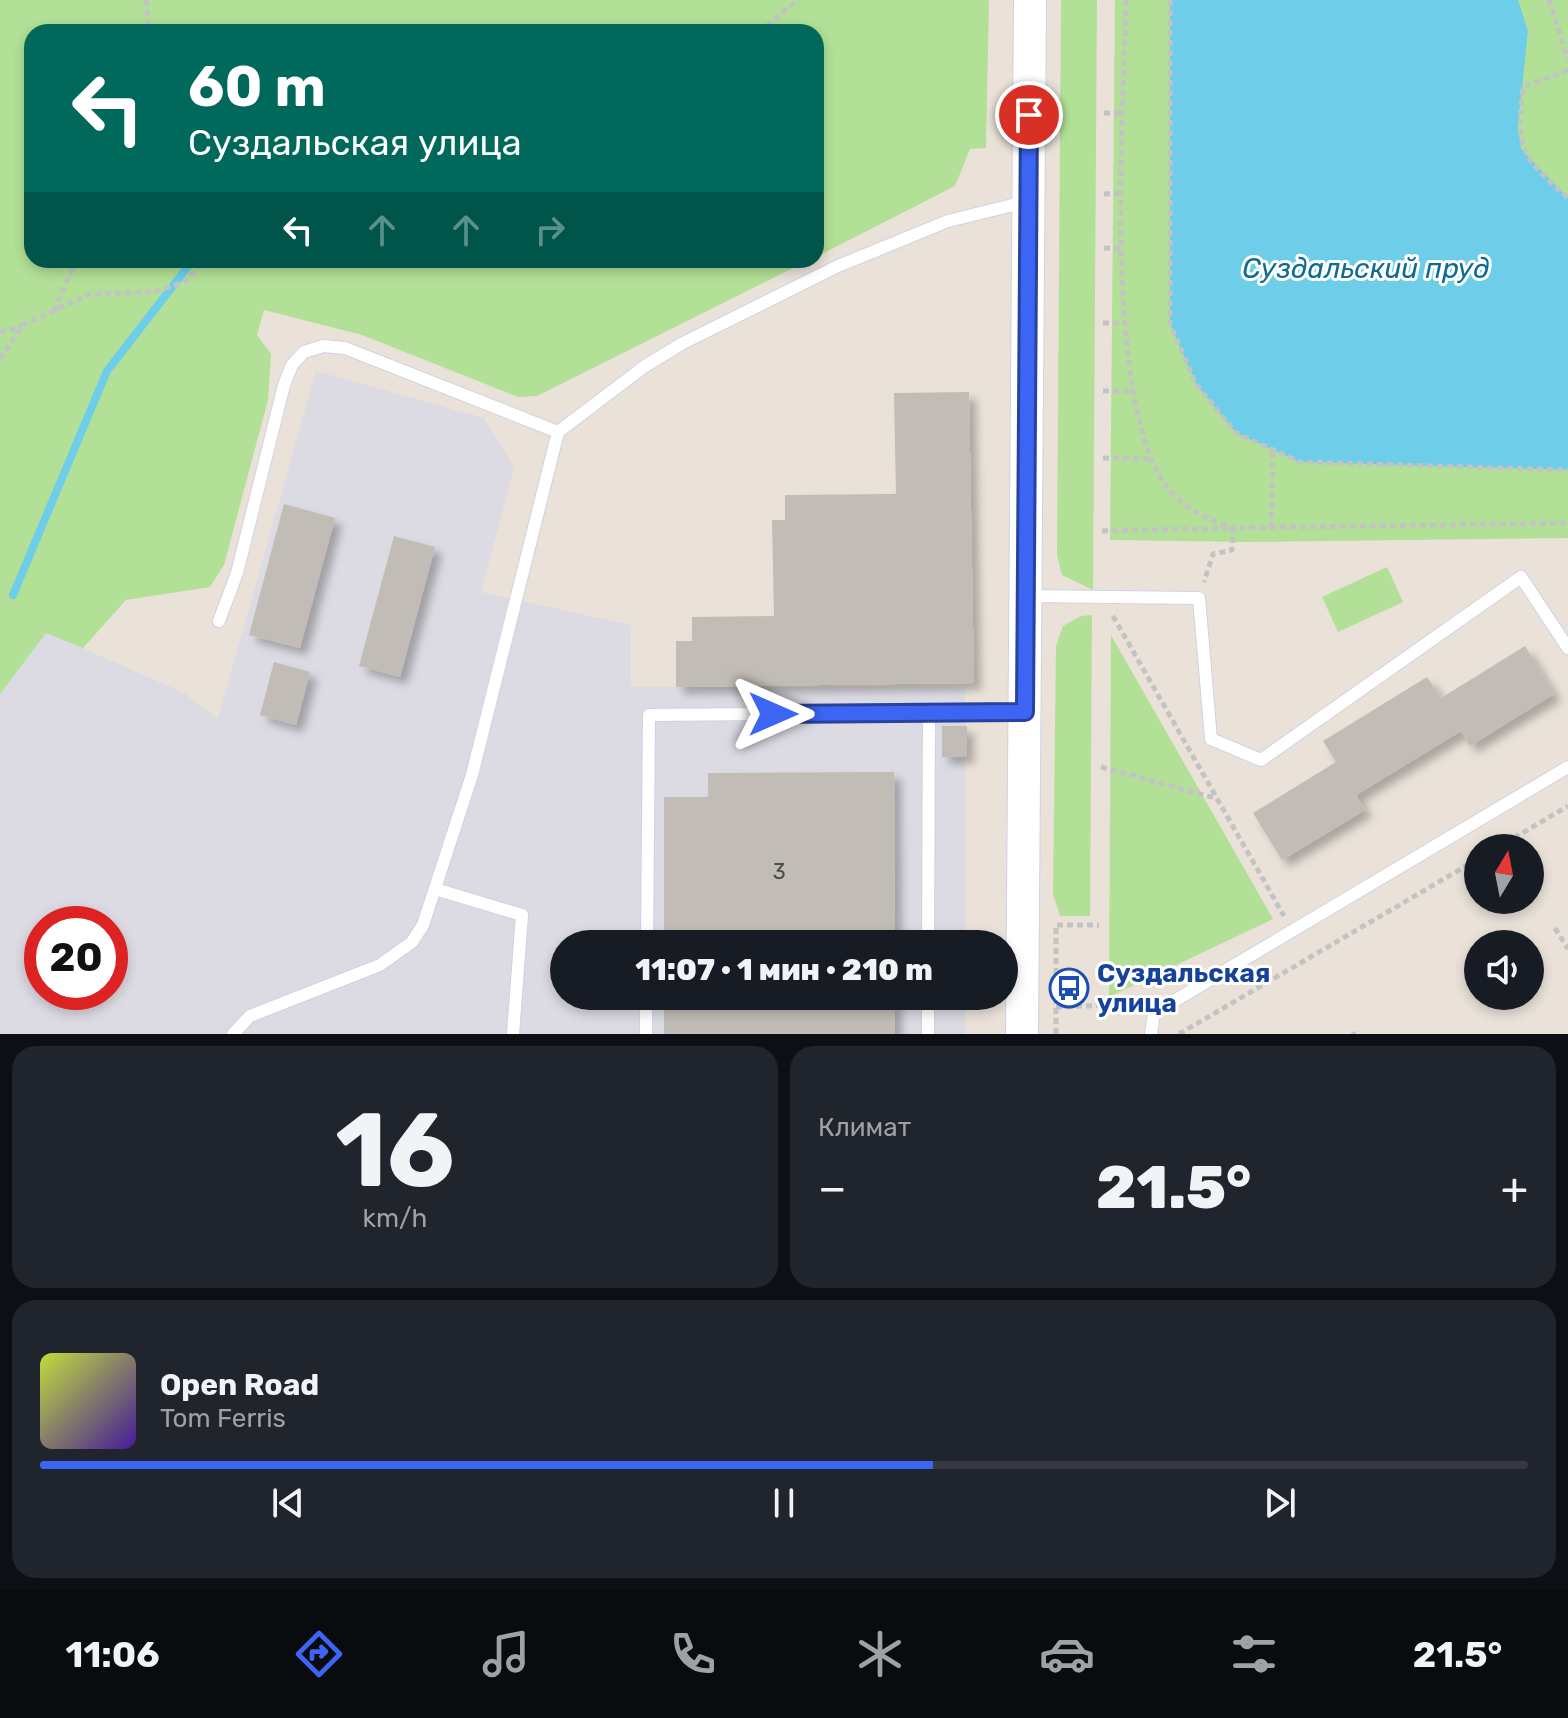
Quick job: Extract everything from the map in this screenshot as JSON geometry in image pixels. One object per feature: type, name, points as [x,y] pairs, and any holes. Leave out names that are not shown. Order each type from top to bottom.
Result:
[{"type":"street","points":[[1022,1034],[1030,0]]},
{"type":"lane","points":[[233,1034],[250,1016],[398,955],[423,925],[472,775],[558,432],[670,351],[838,266],[948,221],[1028,201]]},
{"type":"lane","points":[[219,621],[241,560],[284,385],[292,365],[304,352],[323,346],[345,348],[558,432]]},
{"type":"lane","points":[[1026,596],[1199,598],[1211,739],[1261,760],[1521,577],[1568,648]]},
{"type":"lane","points":[[928,930],[929,712]]},
{"type":"lane","points":[[647,930],[649,715],[1025,712]]},
{"type":"lane","points":[[1151,1034],[1154,1013],[1568,767]]},
{"type":"lane","points":[[435,889],[522,915],[513,1034]]},
{"type":"lane","points":[[646,1010],[646,1034]]},
{"type":"lane","points":[[928,1010],[928,1034]]},
{"type":"path","points":[[146,0],[148,24]]},
{"type":"path","points":[[769,24],[798,0]]},
{"type":"path","points":[[1126,0],[1122,249],[1134,391],[1151,459],[1170,491],[1208,519],[1233,528]]},
{"type":"path","points":[[1170,0],[1170,324],[1196,384],[1236,433],[1300,462],[1568,470]]},
{"type":"path","points":[[1549,0],[1568,60]]},
{"type":"path","points":[[1561,31],[1568,36]]},
{"type":"path","points":[[1568,70],[1523,87],[1518,127],[1521,149],[1568,198]]},
{"type":"path","points":[[1104,113],[1124,113]]},
{"type":"path","points":[[1104,194],[1122,193]]},
{"type":"path","points":[[1104,248],[1122,249]]},
{"type":"path","points":[[54,311],[73,268]]},
{"type":"path","points":[[0,332],[23,325],[90,294],[154,292],[187,281],[197,268]]},
{"type":"path","points":[[1103,323],[1126,323]]},
{"type":"path","points":[[0,359],[23,325]]},
{"type":"path","points":[[1103,391],[1134,391]]},
{"type":"path","points":[[1271,528],[1273,450]]},
{"type":"path","points":[[1103,458],[1151,459]]},
{"type":"path","points":[[1102,531],[1568,523]]},
{"type":"path","points":[[1199,598],[1213,554],[1232,550],[1233,528]]},
{"type":"path","points":[[1102,597],[1286,921]]},
{"type":"path","points":[[1101,767],[1217,798]]},
{"type":"path","points":[[1521,834],[1568,806]]},
{"type":"path","points":[[1179,1034],[1464,867]]},
{"type":"path","points":[[1056,1034],[1056,925],[1099,925]]},
{"type":"path","points":[[1555,928],[1568,949]]},
{"type":"path","points":[[1056,1007],[1098,1008],[1149,1000]]},
{"type":"shaded area","points":[[316,371],[484,418],[514,468],[481,592],[631,625],[631,687],[965,687],[965,930],[550,930],[550,1010],[965,1010],[965,1034],[0,1034],[0,694],[46,632],[184,693],[218,719]]},
{"type":"green space","points":[[0,0],[989,0],[986,148],[970,149],[955,186],[824,253],[824,24],[24,24],[24,268],[793,268],[537,396],[518,397],[362,335],[264,310],[257,335],[271,354],[268,400],[224,565],[210,587],[126,600],[83,648],[46,633],[0,694]]},
{"type":"green space","points":[[1061,0],[1097,0],[1093,590],[1062,575],[1057,555]]},
{"type":"green space","name":"Суздальский пруд","points":[[1115,0],[1568,0],[1568,538],[1244,542],[1110,540]]},
{"type":"green space","points":[[1387,567],[1403,602],[1338,632],[1322,597]]},
{"type":"green space","points":[[1092,615],[1090,916],[1060,916],[1053,894],[1056,646],[1063,626],[1081,616]]},
{"type":"green space","points":[[1111,635],[1273,919],[1109,997]]},
{"type":"water","name":"Суздальский пруд","points":[[1170,0],[1518,0],[1528,31],[1518,127],[1521,149],[1568,198],[1568,470],[1300,462],[1236,433],[1196,384],[1170,324]]},
{"type":"building","points":[[969,392],[974,683],[676,687],[676,641],[692,641],[692,617],[774,616],[772,520],[785,520],[785,495],[896,494],[894,393]]},
{"type":"building","points":[[284,504],[335,518],[300,648],[249,635]]},
{"type":"building","points":[[394,536],[435,547],[400,677],[359,666]]},
{"type":"building","points":[[1525,646],[1554,694],[1470,746],[1461,731],[1356,795],[1365,810],[1282,860],[1253,813],[1336,762],[1323,741],[1427,677],[1441,698]]},
{"type":"building","points":[[274,662],[310,672],[296,725],[260,715]]},
{"type":"building","points":[[942,726],[967,726],[967,757],[942,757]]},
{"type":"building","points":[[894,772],[895,930],[664,930],[664,797],[708,797],[708,773]]},
{"type":"building","points":[[664,1010],[895,1010],[895,1034],[664,1034]]},
{"type":"waterway","points":[[13,595],[107,371],[187,268]]},
{"type":"place","name":"Суздальская улица","points":[[1069,988]]},
{"type":"route","points":[[773,714],[1025,712],[1029,115]]}]
